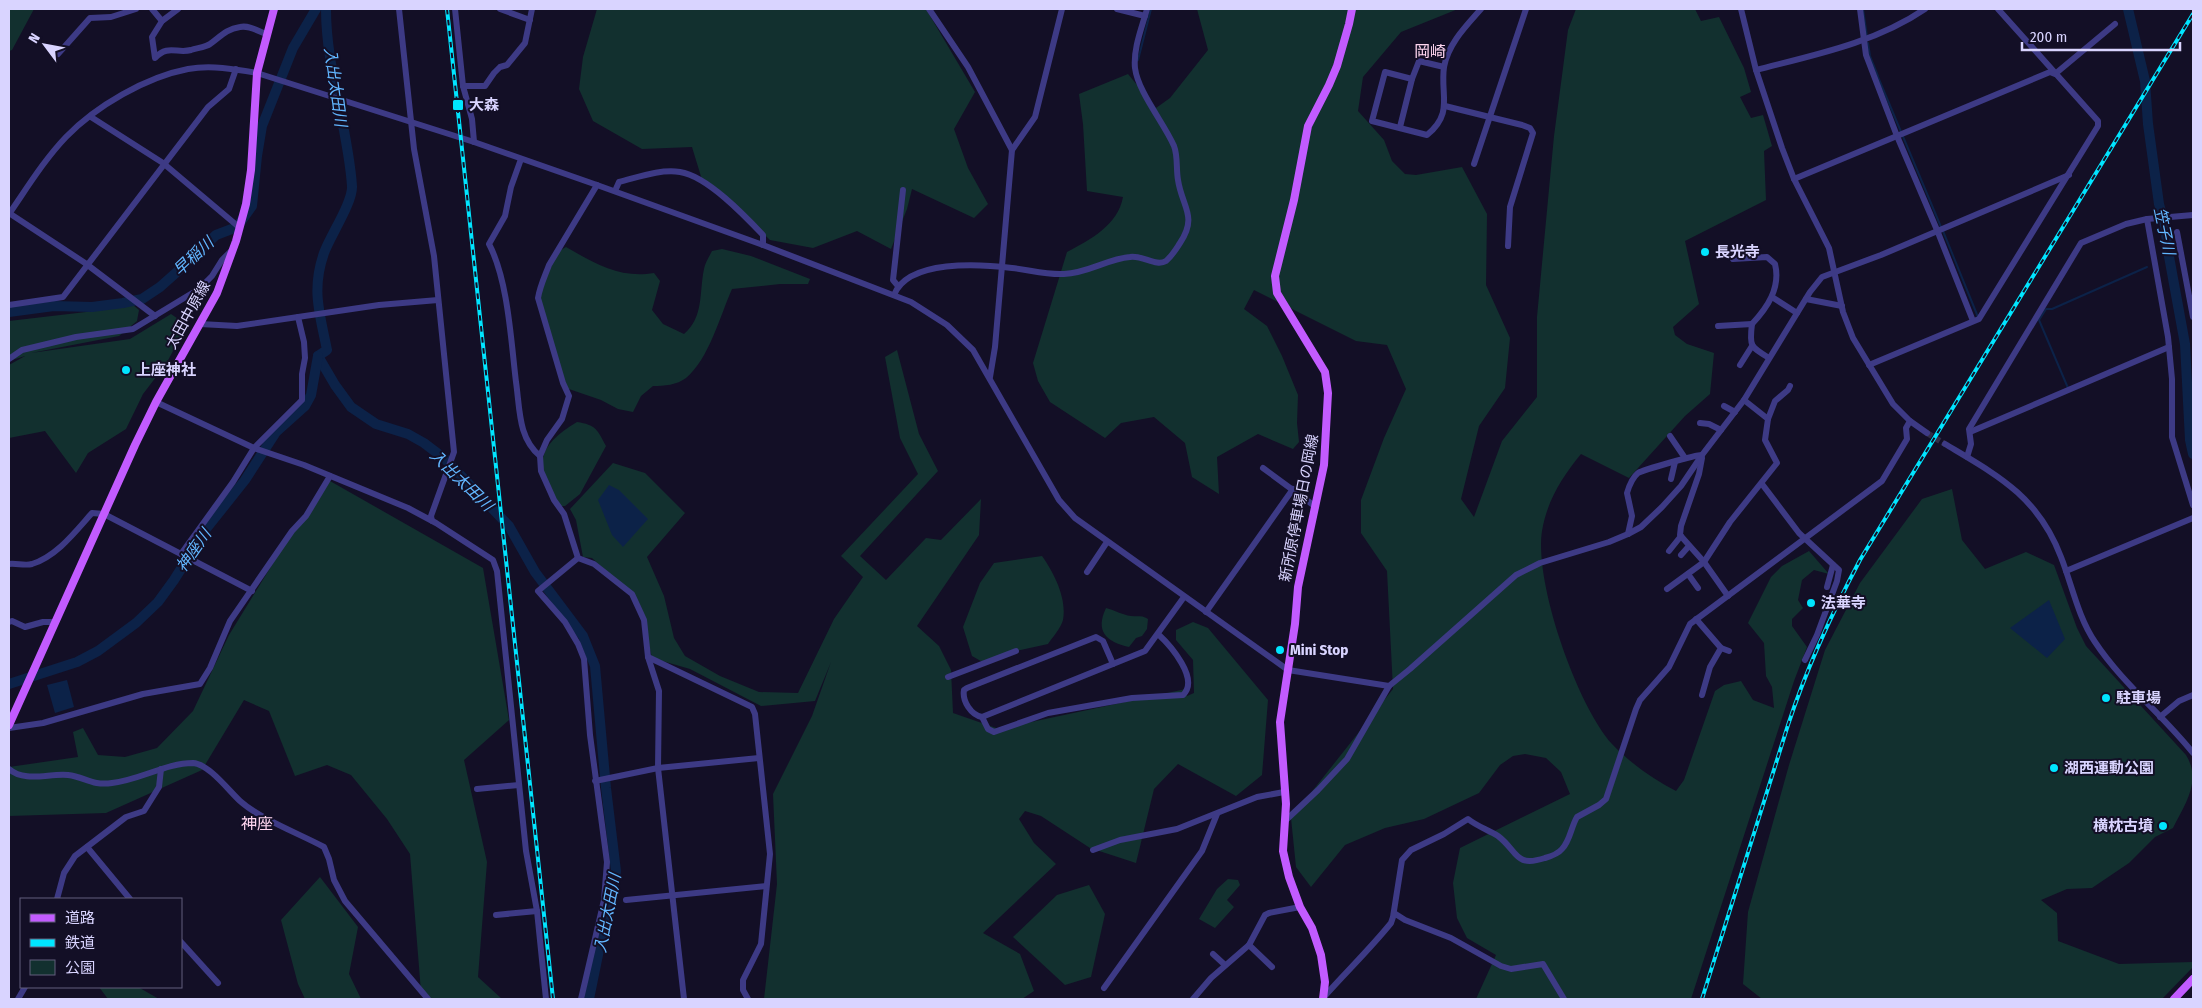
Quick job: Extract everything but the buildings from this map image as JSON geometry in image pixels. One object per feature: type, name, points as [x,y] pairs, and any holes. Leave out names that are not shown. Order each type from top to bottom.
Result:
[{"type":"main road","name":"太田中原線","points":[[9,726],[156,402],[217,293],[233,250],[240,228],[251,170],[257,73],[274,9]]},
{"type":"main road","name":"新所原停車場日の岡線","points":[[1324,999],[1325,982],[1321,956],[1312,928],[1300,907],[1289,877],[1283,851],[1286,820],[1280,722],[1295,624],[1298,587],[1324,465],[1328,394],[1325,372],[1277,293],[1275,276],[1294,200],[1308,126],[1337,66],[1352,9]]},
{"type":"main road","points":[[2174,999],[2193,979]]},
{"type":"street","points":[[58,54],[90,18],[111,17],[136,9]]},
{"type":"street","points":[[152,9],[162,21]]},
{"type":"street","points":[[178,9],[162,21],[152,37],[155,58],[164,51],[175,49],[188,51],[210,44],[219,36],[239,27],[246,26],[266,34]]},
{"type":"street","points":[[399,9],[414,149],[434,256],[454,452],[431,516],[432,521]]},
{"type":"street","points":[[456,9],[463,86],[472,119],[474,142]]},
{"type":"street","points":[[500,9],[530,20]]},
{"type":"street","points":[[463,86],[485,86],[500,67],[507,65],[525,43],[532,9]]},
{"type":"street","points":[[929,9],[968,66],[1012,150]]},
{"type":"street","points":[[990,377],[995,347],[1012,150],[1036,117],[1062,9]]},
{"type":"street","points":[[894,295],[898,286],[920,271],[962,266],[1002,267],[1047,274],[1066,274],[1089,270],[1132,256],[1142,256],[1154,263],[1159,263],[1165,261],[1176,250],[1186,235],[1190,222],[1180,187],[1175,148],[1139,82],[1135,69],[1135,58],[1146,12],[1117,9]]},
{"type":"street","points":[[1412,79],[1385,72],[1372,120],[1427,135],[1440,123],[1445,106],[1444,67],[1463,28],[1481,9]]},
{"type":"street","points":[[1474,164],[1526,9]]},
{"type":"street","points":[[1741,9],[1756,70],[1794,179],[1828,248],[1836,272],[1842,306],[1853,338],[1893,404],[1910,421],[1927,432]]},
{"type":"street","points":[[1860,9],[1866,55],[1973,322]]},
{"type":"street","points":[[1756,70],[1864,40],[1892,28],[1925,9]]},
{"type":"street","points":[[1870,365],[1979,319],[2098,126],[2098,122],[1998,9]]},
{"type":"street","points":[[2055,74],[2115,24]]},
{"type":"street","points":[[1400,127],[1412,79],[1419,61],[1444,67]]},
{"type":"street","points":[[155,316],[87,265],[9,214],[66,136],[103,107],[149,80],[189,69],[236,69],[257,73],[521,158],[762,245],[911,302],[947,325],[974,350],[1059,500],[1075,518],[1288,670],[1388,686]]},
{"type":"street","points":[[9,305],[63,298],[208,106],[229,89],[236,69]]},
{"type":"street","points":[[1794,179],[2050,72],[2055,74]]},
{"type":"street","points":[[1445,106],[1522,125],[1530,128],[1533,133],[1510,207],[1508,246]]},
{"type":"street","points":[[91,117],[164,163],[240,228]]},
{"type":"street","points":[[521,158],[511,187],[505,216],[489,244],[494,253],[503,285],[521,426],[532,450],[540,456]]},
{"type":"street","points":[[615,191],[619,182],[658,172],[681,172],[696,178],[736,207],[763,235],[762,245]]},
{"type":"street","points":[[1286,820],[1347,759],[1388,686],[1521,572],[1540,563],[1609,542],[1628,534],[1641,527],[1673,496],[1702,454],[1744,400],[1797,313],[1822,278],[2069,175]]},
{"type":"street","points":[[578,558],[564,514],[554,500],[541,471],[540,456],[547,440],[562,419],[569,396],[563,383],[538,298],[540,286],[549,265],[597,185]]},
{"type":"street","points":[[898,286],[893,280],[903,190]]},
{"type":"street","points":[[1967,457],[1970,452],[1969,428],[2081,243],[2126,224],[2147,219],[2193,215]]},
{"type":"street","points":[[2147,219],[2169,347],[2172,379],[2172,437],[2193,505]]},
{"type":"street","points":[[2177,232],[2193,317]]},
{"type":"street","points":[[9,359],[22,350],[76,337],[133,329],[199,289],[212,276],[222,260],[233,250]]},
{"type":"street","points":[[1733,259],[1770,258],[1775,264],[1777,272],[1772,297],[1762,314],[1752,324],[1750,341],[1752,346],[1770,358]]},
{"type":"street","points":[[1772,297],[1797,313]]},
{"type":"street","points":[[1806,299],[1842,306]]},
{"type":"street","points":[[200,324],[237,326],[379,305],[438,300]]},
{"type":"street","points":[[181,554],[196,530],[233,482],[254,448],[302,400],[302,374],[305,358],[304,342],[298,317]]},
{"type":"street","points":[[1718,326],[1752,324]]},
{"type":"street","points":[[1740,366],[1752,346]]},
{"type":"street","points":[[1970,432],[2169,347]]},
{"type":"street","points":[[1667,589],[1704,562],[1730,522],[1777,463],[1765,440],[1768,419],[1775,401],[1790,386]]},
{"type":"street","points":[[1744,400],[1768,419]]},
{"type":"street","points":[[156,402],[254,448],[304,465],[408,508],[493,560],[497,571],[526,851],[537,911],[546,999]]},
{"type":"street","points":[[1724,406],[1735,412]]},
{"type":"street","points":[[1324,999],[1349,968],[1377,941],[1391,923],[1402,860],[1411,850],[1444,834],[1468,819],[1483,830],[1499,837],[1520,859],[1526,862],[1542,859],[1562,850],[1567,843],[1577,818],[1600,806],[1606,799],[1640,700],[1669,667],[1690,624],[1882,481],[1907,439],[1906,428],[1910,421]]},
{"type":"street","points":[[1700,423],[1709,424],[1720,430]]},
{"type":"street","points":[[1670,436],[1685,458]]},
{"type":"street","points":[[1945,444],[2001,477],[2034,507],[2051,534],[2086,625],[2095,642],[2193,753]]},
{"type":"street","points":[[1628,534],[1632,516],[1627,494],[1633,480],[1645,470],[1675,462],[1698,453],[1702,454]]},
{"type":"street","points":[[1702,454],[1699,474],[1681,526],[1681,536],[1704,562],[1728,596]]},
{"type":"street","points":[[1671,479],[1675,462]]},
{"type":"street","points":[[1263,468],[1316,507]]},
{"type":"street","points":[[9,726],[44,723],[143,694],[200,684],[210,668],[230,622],[287,538],[306,516],[330,476]]},
{"type":"street","points":[[1762,484],[1805,538],[1839,570],[1818,635],[1805,660]]},
{"type":"street","points":[[1206,612],[1293,489]]},
{"type":"street","points":[[9,564],[16,562],[30,565],[38,561],[68,540],[92,513],[104,514],[252,591]]},
{"type":"street","points":[[2066,571],[2193,518]]},
{"type":"street","points":[[1669,551],[1681,536]]},
{"type":"street","points":[[1087,572],[1107,542]]},
{"type":"street","points":[[1681,555],[1689,546]]},
{"type":"street","points":[[578,558],[594,564],[632,594],[644,620],[648,657],[659,691],[658,768],[684,999]]},
{"type":"street","points":[[578,558],[538,591],[565,622],[578,644],[584,659],[595,781],[607,862],[604,900],[581,999]]},
{"type":"street","points":[[1827,586],[1833,565]]},
{"type":"street","points":[[1688,574],[1698,588]]},
{"type":"street","points":[[982,717],[1145,651],[1184,597]]},
{"type":"street","points":[[1696,619],[1721,648],[1729,651]]},
{"type":"street","points":[[9,622],[12,621],[25,627],[43,622],[56,622]]},
{"type":"street","points":[[1113,664],[1103,641],[1096,637],[967,688],[963,696],[971,712],[982,717],[988,729],[994,732],[1048,713],[1132,698],[1183,695],[1187,688],[1185,668],[1158,634]]},
{"type":"street","points":[[1702,695],[1710,667],[1721,648]]},
{"type":"street","points":[[948,677],[1016,651]]},
{"type":"street","points":[[648,657],[752,707],[770,854],[761,944],[743,980],[743,990],[748,999]]},
{"type":"street","points":[[2160,717],[2179,701],[2193,695]]},
{"type":"street","points":[[595,781],[658,768],[759,758]]},
{"type":"street","points":[[9,769],[17,774],[28,777],[68,775],[100,784],[114,783],[177,764],[194,763],[200,766],[212,773],[250,809],[324,847],[334,880],[345,901],[428,999]]},
{"type":"street","points":[[58,898],[66,868],[75,856],[126,817],[144,811],[159,787],[162,769]]},
{"type":"street","points":[[477,789],[519,785]]},
{"type":"street","points":[[1093,850],[1120,840],[1176,829],[1257,797],[1284,792]]},
{"type":"street","points":[[1104,988],[1202,851],[1217,814]]},
{"type":"street","points":[[87,847],[129,898]]},
{"type":"street","points":[[626,900],[766,886]]},
{"type":"street","points":[[1193,999],[1207,982],[1249,945],[1265,915],[1300,907]]},
{"type":"street","points":[[496,915],[537,911]]},
{"type":"street","points":[[1394,913],[1405,920],[1451,938],[1501,966],[1511,969],[1543,964],[1546,966],[1564,999]]},
{"type":"street","points":[[182,943],[218,983]]},
{"type":"street","points":[[1249,945],[1272,967]]},
{"type":"street","points":[[1213,954],[1225,965]]},
{"type":"street","points":[[18,999],[24,988]]},
{"type":"green space","points":[[9,9],[34,9],[12,50],[9,51]]},
{"type":"green space","points":[[597,9],[926,9],[975,92],[954,129],[968,168],[988,204],[974,218],[912,189],[907,209],[891,249],[857,231],[813,248],[770,240],[736,207],[703,183],[692,147],[642,149],[593,121],[579,89],[583,57]]},
{"type":"green space","points":[[1197,9],[1458,9],[1401,32],[1363,77],[1358,111],[1384,140],[1392,161],[1405,174],[1416,175],[1462,167],[1487,214],[1486,285],[1510,338],[1505,388],[1479,426],[1461,499],[1474,517],[1502,441],[1537,397],[1537,317],[1554,136],[1568,30],[1576,9],[1695,9],[1701,21],[1719,17],[1744,68],[1751,92],[1740,97],[1751,118],[1763,115],[1772,146],[1764,151],[1766,200],[1685,241],[1699,304],[1673,327],[1675,335],[1687,344],[1714,353],[1710,394],[1685,416],[1629,478],[1581,454],[1562,481],[1552,500],[1544,520],[1541,553],[1551,611],[1572,673],[1585,702],[1612,744],[1626,758],[1650,776],[1676,791],[1684,780],[1715,691],[1724,685],[1741,681],[1753,700],[1774,708],[1772,687],[1766,676],[1764,643],[1748,623],[1771,577],[1782,566],[1809,551],[1829,574],[1814,570],[1802,580],[1798,600],[1803,608],[1792,619],[1792,626],[1807,647],[1794,681],[1691,999],[1476,999],[1496,955],[1467,938],[1457,918],[1453,883],[1460,848],[1570,794],[1561,772],[1546,758],[1525,754],[1513,756],[1500,765],[1479,793],[1424,819],[1385,828],[1345,845],[1311,887],[1296,867],[1291,818],[1393,689],[1387,571],[1361,533],[1361,500],[1384,438],[1406,389],[1387,345],[1356,341],[1254,290],[1244,309],[1267,326],[1282,356],[1298,395],[1297,423],[1299,442],[1293,449],[1258,434],[1217,457],[1219,494],[1192,477],[1185,443],[1154,417],[1121,423],[1105,438],[1050,402],[1038,381],[1033,363],[1067,252],[1094,237],[1109,224],[1120,207],[1123,197],[1087,191],[1083,124],[1079,94],[1128,74],[1156,108],[1170,98],[1208,50]]},
{"type":"green space","points":[[566,247],[597,264],[619,272],[630,274],[654,273],[660,281],[652,310],[663,324],[684,334],[695,320],[698,312],[706,262],[712,251],[722,249],[751,256],[810,279],[808,284],[780,284],[732,289],[707,349],[694,370],[686,378],[675,384],[653,386],[641,396],[633,412],[618,409],[601,400],[566,388],[538,298],[556,253]]},
{"type":"green space","points":[[127,300],[139,310],[137,321],[119,336],[31,353],[130,339],[171,314],[187,325],[166,364],[143,394],[126,429],[88,453],[76,473],[45,431],[9,438],[9,365],[25,356],[9,361],[9,321],[86,312]]},
{"type":"green space","points":[[897,350],[919,434],[938,471],[860,556],[886,580],[926,538],[941,540],[981,499],[979,535],[917,626],[939,646],[951,670],[953,713],[999,729],[1186,689],[1187,696],[1194,693],[1193,660],[1176,640],[1176,630],[1193,622],[1208,628],[1268,700],[1262,775],[1236,796],[1178,764],[1154,789],[1136,863],[1090,848],[1041,816],[1025,811],[1019,819],[1034,843],[1056,864],[983,933],[1020,954],[1034,991],[1022,999],[764,999],[777,884],[773,794],[812,716],[831,662],[815,701],[761,706],[690,669],[652,658],[641,610],[627,591],[592,558],[583,557],[576,520],[570,509],[613,463],[645,473],[685,513],[647,557],[664,596],[674,638],[685,656],[720,676],[759,692],[798,693],[834,619],[863,577],[841,556],[918,474],[900,438],[885,357]]},
{"type":"green space","points":[[577,422],[592,426],[606,446],[580,494],[565,506],[558,506],[545,480],[542,469],[543,459],[546,449],[553,440]]},
{"type":"green space","points":[[330,481],[483,568],[509,720],[464,760],[487,862],[478,977],[502,999],[427,999],[421,992],[410,854],[387,819],[351,775],[327,765],[295,776],[269,711],[244,700],[202,770],[106,813],[9,816],[9,767],[78,757],[73,732],[83,728],[98,755],[125,757],[157,748],[193,711],[229,635],[294,529]]},
{"type":"green space","points":[[1952,489],[1962,540],[1985,569],[2026,552],[2054,565],[2077,628],[2086,646],[2186,755],[2191,765],[2192,783],[2190,792],[2173,828],[2155,837],[2129,863],[2092,888],[2067,889],[2041,900],[2057,913],[2058,941],[2119,964],[2193,962],[2193,967],[2162,999],[1762,999],[1743,984],[1748,912],[1789,765],[1825,650],[1860,583],[1922,499]]},
{"type":"green space","points":[[1042,556],[1055,578],[1063,603],[1063,620],[1056,633],[1048,644],[1016,651],[986,664],[972,656],[963,627],[980,583],[994,563]]},
{"type":"green space","points":[[1106,608],[1148,619],[1147,629],[1129,647],[1114,642],[1109,639],[1102,629]]},
{"type":"green space","points":[[320,877],[358,927],[349,974],[361,999],[305,999],[298,984],[281,920]]},
{"type":"green space","points":[[1228,879],[1238,880],[1240,885],[1227,900],[1234,907],[1215,928],[1199,919],[1217,889]]},
{"type":"green space","points":[[1089,885],[1105,914],[1091,977],[1065,985],[1013,937],[1057,895]]},
{"type":"green space","points":[[100,988],[140,988],[159,999],[108,999]]},
{"type":"water","points":[[609,485],[619,490],[648,519],[623,547],[612,535],[598,500]]},
{"type":"water","points":[[2049,600],[2065,639],[2047,658],[2010,628]]},
{"type":"water","points":[[67,680],[74,707],[55,713],[47,685]]},
{"type":"waterway","name":"早稲川","points":[[9,312],[54,306],[92,307],[142,299],[160,287],[216,235],[237,227],[252,206],[262,126],[293,48],[316,9]]},
{"type":"waterway","name":"入出太田川","points":[[318,356],[327,350],[318,302],[317,290],[320,266],[327,246],[349,201],[352,186],[350,164],[333,76],[326,9]]},
{"type":"waterway","points":[[1138,60],[1151,9]]},
{"type":"waterway","points":[[1863,9],[1867,37]]},
{"type":"waterway","name":"笠子川","points":[[2128,9],[2145,81],[2148,124],[2159,204],[2165,226],[2185,344],[2190,440],[2193,454]]},
{"type":"waterway","points":[[1868,43],[1870,56],[1878,76]]},
{"type":"waterway","points":[[1878,77],[1941,227]]},
{"type":"waterway","points":[[1943,231],[1978,317]]},
{"type":"waterway","points":[[2068,388],[2039,320],[2046,309],[2052,309],[2147,267]]},
{"type":"waterway","name":"入出太田川","points":[[318,356],[351,407],[376,424],[408,434],[424,443],[445,459],[509,526],[535,572],[583,636],[595,666],[616,871],[611,906],[599,950],[589,999]]},
{"type":"waterway","name":"神座川","points":[[9,684],[77,662],[98,651],[136,623],[158,602],[206,529],[245,480],[276,432],[305,406],[311,395],[318,356]]},
{"type":"tunnel","points":[[1927,433],[1945,444]]},
{"type":"railway","points":[[447,9],[553,999]]},
{"type":"railway","points":[[1702,999],[1795,703],[1840,600],[1860,560],[2193,14]]},
{"type":"place","name":"大森","points":[[458,105]]},
{"type":"place","name":"長光寺","points":[[1705,252]]},
{"type":"place","name":"上座神社","points":[[126,370]]},
{"type":"place","name":"法華寺","points":[[1811,603]]},
{"type":"place","name":"Mini Stop","points":[[1280,650]]},
{"type":"place","name":"駐車場","points":[[2106,698]]},
{"type":"place","name":"湖西運動公園","points":[[2054,768]]},
{"type":"place","name":"横枕古墳","points":[[2163,826]]},
{"type":"district","name":"岡崎","points":[[1430,51]]},
{"type":"district","name":"神座","points":[[257,823]]}]
